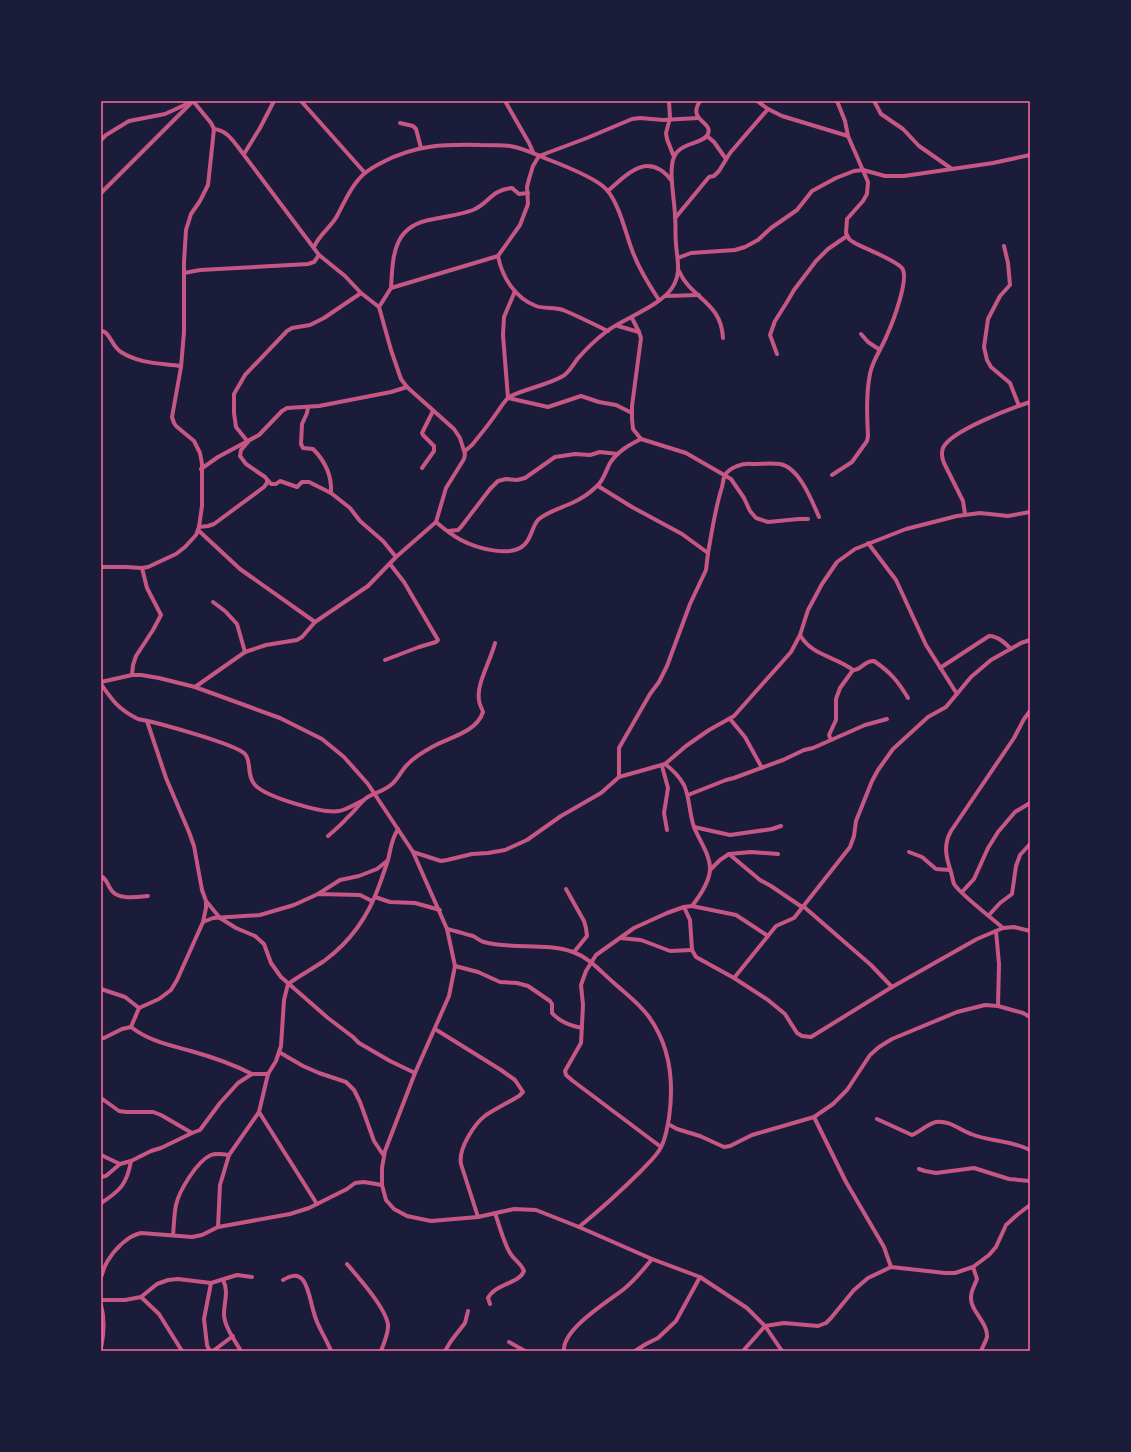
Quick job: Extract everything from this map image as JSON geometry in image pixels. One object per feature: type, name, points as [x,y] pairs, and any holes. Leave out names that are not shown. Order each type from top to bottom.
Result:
[{"type":"street","points":[[101,567],[126,566],[142,568],[169,558],[192,540],[198,528],[202,506],[200,453],[196,443],[176,426],[172,417],[181,366],[184,332],[184,273],[188,222],[208,185],[214,129],[193,101]]},
{"type":"street","points":[[101,140],[106,135],[128,121],[165,114],[193,101]]},
{"type":"street","points":[[101,193],[193,101]]},
{"type":"street","points":[[244,154],[274,101]]},
{"type":"street","points":[[301,101],[365,173]]},
{"type":"street","points":[[505,101],[533,152]]},
{"type":"street","points":[[465,451],[472,445],[508,398],[563,376],[580,356],[608,331],[632,318],[666,296],[672,288],[679,271],[672,181],[674,157],[666,139],[670,118],[669,101]]},
{"type":"street","points":[[674,157],[683,147],[707,136],[709,129],[698,118],[696,108],[700,101]]},
{"type":"street","points":[[757,101],[768,109],[782,116],[848,136]]},
{"type":"street","points":[[832,475],[852,462],[867,441],[867,396],[870,373],[888,334],[900,298],[904,272],[903,269],[896,263],[853,242],[847,236],[847,219],[863,201],[867,194],[868,182],[848,136],[845,121],[837,101]]},
{"type":"street","points":[[874,101],[881,114],[903,129],[919,146],[953,169]]},
{"type":"street","points":[[676,218],[709,177],[714,176],[719,171],[726,159],[768,109]]},
{"type":"street","points":[[391,288],[498,256],[520,225],[528,204],[527,187],[529,179],[533,166],[539,156],[632,119],[640,118],[663,120],[670,118],[698,118]]},
{"type":"street","points":[[400,123],[416,128],[421,148]]},
{"type":"street","points":[[195,687],[245,652],[266,645],[296,640],[302,637],[315,622],[368,586],[396,557],[436,522],[446,488],[464,459],[465,451],[460,438],[454,429],[407,387],[401,379],[379,307],[361,293],[345,276],[319,255],[244,154],[226,133],[222,130],[214,129]]},
{"type":"street","points":[[707,136],[714,142],[726,159]]},
{"type":"street","points":[[314,247],[318,239],[337,216],[344,199],[365,173],[398,154],[421,148],[459,144],[511,146],[533,152],[599,182],[608,191],[621,218],[632,251],[659,300]]},
{"type":"street","points":[[678,258],[691,253],[735,250],[745,247],[758,240],[771,228],[797,210],[812,191],[848,173],[863,170],[885,176],[904,176],[993,163],[1030,155]]},
{"type":"street","points":[[608,191],[627,174],[645,165],[655,166],[667,174],[672,181]]},
{"type":"street","points":[[379,307],[391,288],[396,248],[402,235],[412,225],[433,219],[457,215],[474,209],[500,190],[512,188],[519,194],[528,193]]},
{"type":"street","points":[[777,354],[770,335],[775,321],[794,290],[816,261],[828,249],[847,236]]},
{"type":"street","points":[[1004,246],[1008,263],[1010,283],[996,302],[988,319],[984,347],[987,360],[991,367],[1010,383],[1019,406]]},
{"type":"street","points":[[184,273],[200,270],[308,264],[314,262],[319,255]]},
{"type":"street","points":[[498,256],[506,280],[515,291],[535,305],[560,309],[608,331]]},
{"type":"street","points":[[679,271],[683,280],[709,304],[719,319],[723,329],[723,338]]},
{"type":"street","points":[[508,398],[503,335],[504,317],[515,291]]},
{"type":"street","points":[[248,442],[236,427],[234,414],[234,394],[245,375],[287,331],[292,328],[310,325],[336,312],[361,293]]},
{"type":"street","points":[[666,296],[699,295]]},
{"type":"street","points":[[632,318],[639,332],[641,343],[637,362],[632,413],[633,429],[641,439],[686,453],[725,476],[733,482],[744,498],[750,512],[756,518],[768,522],[792,519],[808,520]]},
{"type":"street","points":[[618,326],[639,332]]},
{"type":"street","points":[[101,331],[107,333],[113,345],[118,350],[135,360],[181,366]]},
{"type":"street","points":[[861,334],[868,342],[880,350]]},
{"type":"street","points":[[201,469],[218,457],[259,435],[284,409],[308,407],[391,392],[407,387]]},
{"type":"street","points":[[508,398],[548,407],[581,396],[599,402],[616,405],[632,413]]},
{"type":"street","points":[[965,514],[963,501],[944,463],[942,456],[943,448],[950,439],[960,432],[1030,402]]},
{"type":"street","points":[[308,407],[302,424],[301,444],[304,448],[312,449],[323,463],[330,479],[331,493]]},
{"type":"street","points":[[422,468],[433,454],[435,448],[422,433],[433,411]]},
{"type":"street","points":[[436,522],[460,540],[472,545],[503,552],[518,550],[530,537],[536,521],[543,515],[574,502],[598,486],[611,462],[618,454],[626,446],[641,439]]},
{"type":"street","points":[[248,442],[241,450],[240,456],[246,464],[274,484],[280,481],[297,487],[302,482],[309,482],[331,493],[350,508],[360,521],[383,541],[396,557]]},
{"type":"street","points":[[447,531],[458,530],[490,489],[501,479],[506,478],[517,480],[525,478],[554,457],[558,456],[563,457],[575,454],[590,455],[600,452],[618,454]]},
{"type":"street","points":[[619,777],[619,748],[667,666],[690,604],[704,576],[716,507],[725,476],[739,465],[780,464],[787,467],[794,472],[803,484],[819,517]]},
{"type":"street","points":[[198,528],[214,524],[264,487],[267,480]]},
{"type":"street","points":[[598,486],[632,507],[682,534],[708,553]]},
{"type":"street","points":[[413,852],[441,861],[453,860],[472,854],[505,850],[527,840],[561,816],[601,793],[619,777],[663,765],[709,730],[730,719],[754,695],[791,652],[800,635],[815,596],[830,572],[837,562],[855,549],[906,529],[965,514],[980,513],[1008,516],[1030,512]]},
{"type":"street","points":[[198,528],[240,569],[315,622]]},
{"type":"street","points":[[868,543],[896,580],[926,645],[957,694]]},
{"type":"street","points":[[386,660],[438,640],[404,582],[390,564]]},
{"type":"street","points":[[132,675],[136,656],[161,616],[148,588],[142,568]]},
{"type":"street","points":[[213,602],[225,611],[237,624],[245,652]]},
{"type":"street","points":[[800,635],[809,647],[845,663],[854,670]]},
{"type":"street","points":[[940,668],[991,635],[1002,641],[1011,649]]},
{"type":"street","points":[[734,978],[776,926],[794,918],[850,846],[854,836],[856,821],[872,781],[887,755],[928,716],[946,707],[971,677],[991,660],[1021,643],[1030,640]]},
{"type":"street","points":[[495,643],[479,691],[479,700],[483,712],[481,719],[472,727],[447,739],[407,764],[392,784],[381,792],[374,793],[364,800],[340,811],[328,812],[272,796],[256,786],[250,775],[249,761],[245,754],[216,742],[138,719],[122,710],[113,701],[101,683],[132,675],[140,675],[195,687],[280,718],[322,739],[344,757],[368,784],[374,793],[398,829],[413,852],[440,910],[447,929],[454,966],[449,996],[415,1073],[384,1156],[382,1185],[386,1200],[394,1210],[407,1216],[431,1221],[478,1217],[514,1209],[536,1210],[652,1259],[700,1277],[747,1308],[765,1326],[782,1351]]},
{"type":"street","points":[[832,740],[829,735],[836,720],[836,699],[840,688],[854,670],[860,669],[867,662],[874,661],[888,670],[902,687],[908,698]]},
{"type":"street","points":[[1003,928],[954,884],[946,855],[947,838],[1014,738],[1030,711]]},
{"type":"street","points":[[730,719],[745,737],[762,768]]},
{"type":"street","points":[[688,795],[783,760],[866,725],[887,719]]},
{"type":"street","points":[[147,721],[166,778],[194,846],[202,890],[206,901],[220,918],[236,928],[252,935],[264,944],[271,963],[288,984],[359,1043],[390,1061],[415,1073]]},
{"type":"street","points":[[663,765],[674,771],[679,777],[688,795],[690,814],[694,827],[708,858],[710,870],[708,878],[692,906]]},
{"type":"street","points":[[663,765],[668,788],[664,813],[667,830]]},
{"type":"street","points":[[328,836],[348,818],[364,800]]},
{"type":"street","points":[[962,892],[974,879],[988,848],[998,832],[1015,812],[1030,803]]},
{"type":"street","points":[[694,827],[730,835],[781,826]]},
{"type":"street","points":[[218,1227],[220,1185],[229,1155],[259,1112],[268,1074],[280,1052],[284,1000],[288,984],[323,961],[350,938],[362,923],[374,899],[388,860],[391,842],[398,829]]},
{"type":"street","points":[[988,915],[1012,894],[1016,866],[1020,855],[1030,844]]},
{"type":"street","points":[[710,870],[720,860],[729,854],[751,852],[778,854]]},
{"type":"street","points":[[909,852],[922,857],[936,869],[950,870]]},
{"type":"street","points":[[729,854],[760,880],[803,906],[871,965],[892,987]]},
{"type":"street","points":[[203,922],[213,918],[260,915],[294,905],[318,894],[340,880],[359,876],[377,869],[388,860]]},
{"type":"street","points":[[101,876],[107,881],[110,889],[117,895],[148,896]]},
{"type":"street","points":[[566,889],[586,928],[587,936],[574,952]]},
{"type":"street","points":[[318,894],[360,895],[390,902],[415,903],[440,910]]},
{"type":"street","points":[[131,1027],[139,1008],[155,1002],[171,990],[177,980],[203,922],[206,901]]},
{"type":"street","points":[[661,1147],[566,1075],[565,1071],[581,1043],[583,1005],[582,985],[591,962],[596,955],[628,932],[684,907],[692,906],[736,915],[768,936]]},
{"type":"street","points":[[684,907],[690,920],[692,950],[696,957],[734,978],[768,1000],[785,1014],[798,1033],[806,1037],[811,1037],[892,987],[977,939],[1003,928],[1014,927],[1030,931]]},
{"type":"street","points":[[447,929],[475,937],[482,942],[519,947],[541,947],[574,952],[591,962],[632,998],[648,1016],[659,1034],[670,1070],[671,1092],[668,1124],[661,1147],[656,1155],[626,1185],[579,1227]]},
{"type":"street","points":[[996,931],[1000,964],[998,1006]]},
{"type":"street","points":[[620,938],[641,940],[670,951],[692,950]]},
{"type":"street","points":[[454,966],[478,972],[500,982],[517,983],[528,986],[550,1001],[552,1004],[552,1013],[556,1017],[570,1025],[582,1028]]},
{"type":"street","points":[[101,989],[125,997],[139,1008]]},
{"type":"street","points":[[668,1124],[724,1147],[730,1146],[771,1129],[814,1117],[833,1104],[847,1090],[870,1056],[885,1043],[957,1012],[985,1005],[998,1006],[1023,1013],[1030,1017]]},
{"type":"street","points":[[104,1038],[122,1029],[131,1027]]},
{"type":"street","points":[[131,1027],[151,1040],[208,1056],[252,1074],[268,1074]]},
{"type":"street","points":[[435,1029],[515,1080],[523,1092],[520,1096],[486,1116],[478,1123],[461,1151],[461,1164],[478,1217]]},
{"type":"street","points":[[280,1052],[303,1066],[346,1082],[354,1090],[360,1102],[374,1141],[384,1156]]},
{"type":"street","points":[[101,1177],[106,1176],[120,1164],[131,1161],[200,1130],[213,1112],[238,1083],[252,1074]]},
{"type":"street","points":[[101,1098],[119,1111],[153,1112],[161,1115],[192,1133]]},
{"type":"street","points":[[259,1112],[317,1204]]},
{"type":"street","points":[[814,1117],[846,1182],[884,1247],[891,1267]]},
{"type":"street","points":[[877,1119],[912,1135],[936,1122],[944,1122],[980,1138],[1020,1144],[1030,1150]]},
{"type":"street","points":[[173,1235],[176,1206],[182,1189],[192,1173],[206,1157],[218,1154],[229,1155]]},
{"type":"street","points":[[101,1155],[120,1164]]},
{"type":"street","points":[[101,1203],[119,1192],[129,1174],[131,1161]]},
{"type":"street","points":[[919,1169],[936,1173],[974,1168],[1009,1179],[1030,1181]]},
{"type":"street","points":[[101,1277],[106,1263],[113,1253],[123,1243],[136,1234],[141,1233],[192,1237],[202,1235],[218,1227],[286,1215],[317,1204],[347,1189],[355,1183],[364,1182],[382,1185]]},
{"type":"street","points":[[743,1351],[765,1326],[784,1323],[818,1326],[826,1323],[854,1290],[868,1278],[891,1267],[945,1273],[973,1267],[989,1255],[996,1247],[1006,1224],[1016,1215],[1029,1207]]},
{"type":"street","points":[[490,1304],[488,1298],[491,1293],[506,1283],[521,1277],[524,1271],[505,1244],[495,1213]]},
{"type":"street","points":[[564,1351],[564,1344],[578,1323],[626,1288],[652,1259]]},
{"type":"street","points":[[347,1264],[372,1295],[388,1324],[381,1351]]},
{"type":"street","points":[[973,1267],[978,1279],[972,1291],[971,1304],[987,1332],[981,1351]]},
{"type":"street","points":[[101,1300],[125,1300],[141,1297],[157,1284],[168,1280],[178,1279],[211,1282],[237,1275],[252,1277]]},
{"type":"street","points":[[283,1280],[291,1276],[295,1276],[303,1280],[311,1300],[314,1314],[330,1351]]},
{"type":"street","points":[[635,1351],[658,1338],[676,1321],[700,1277]]},
{"type":"street","points":[[223,1280],[226,1288],[224,1315],[228,1328],[241,1351]]},
{"type":"street","points":[[211,1282],[204,1319],[207,1345],[210,1350],[213,1351],[233,1336]]},
{"type":"street","points":[[141,1297],[158,1314],[182,1351]]},
{"type":"street","points":[[101,1305],[104,1329],[101,1348]]},
{"type":"street","points":[[445,1351],[451,1340],[465,1323],[468,1311]]},
{"type":"street","points":[[509,1342],[525,1351]]}]
